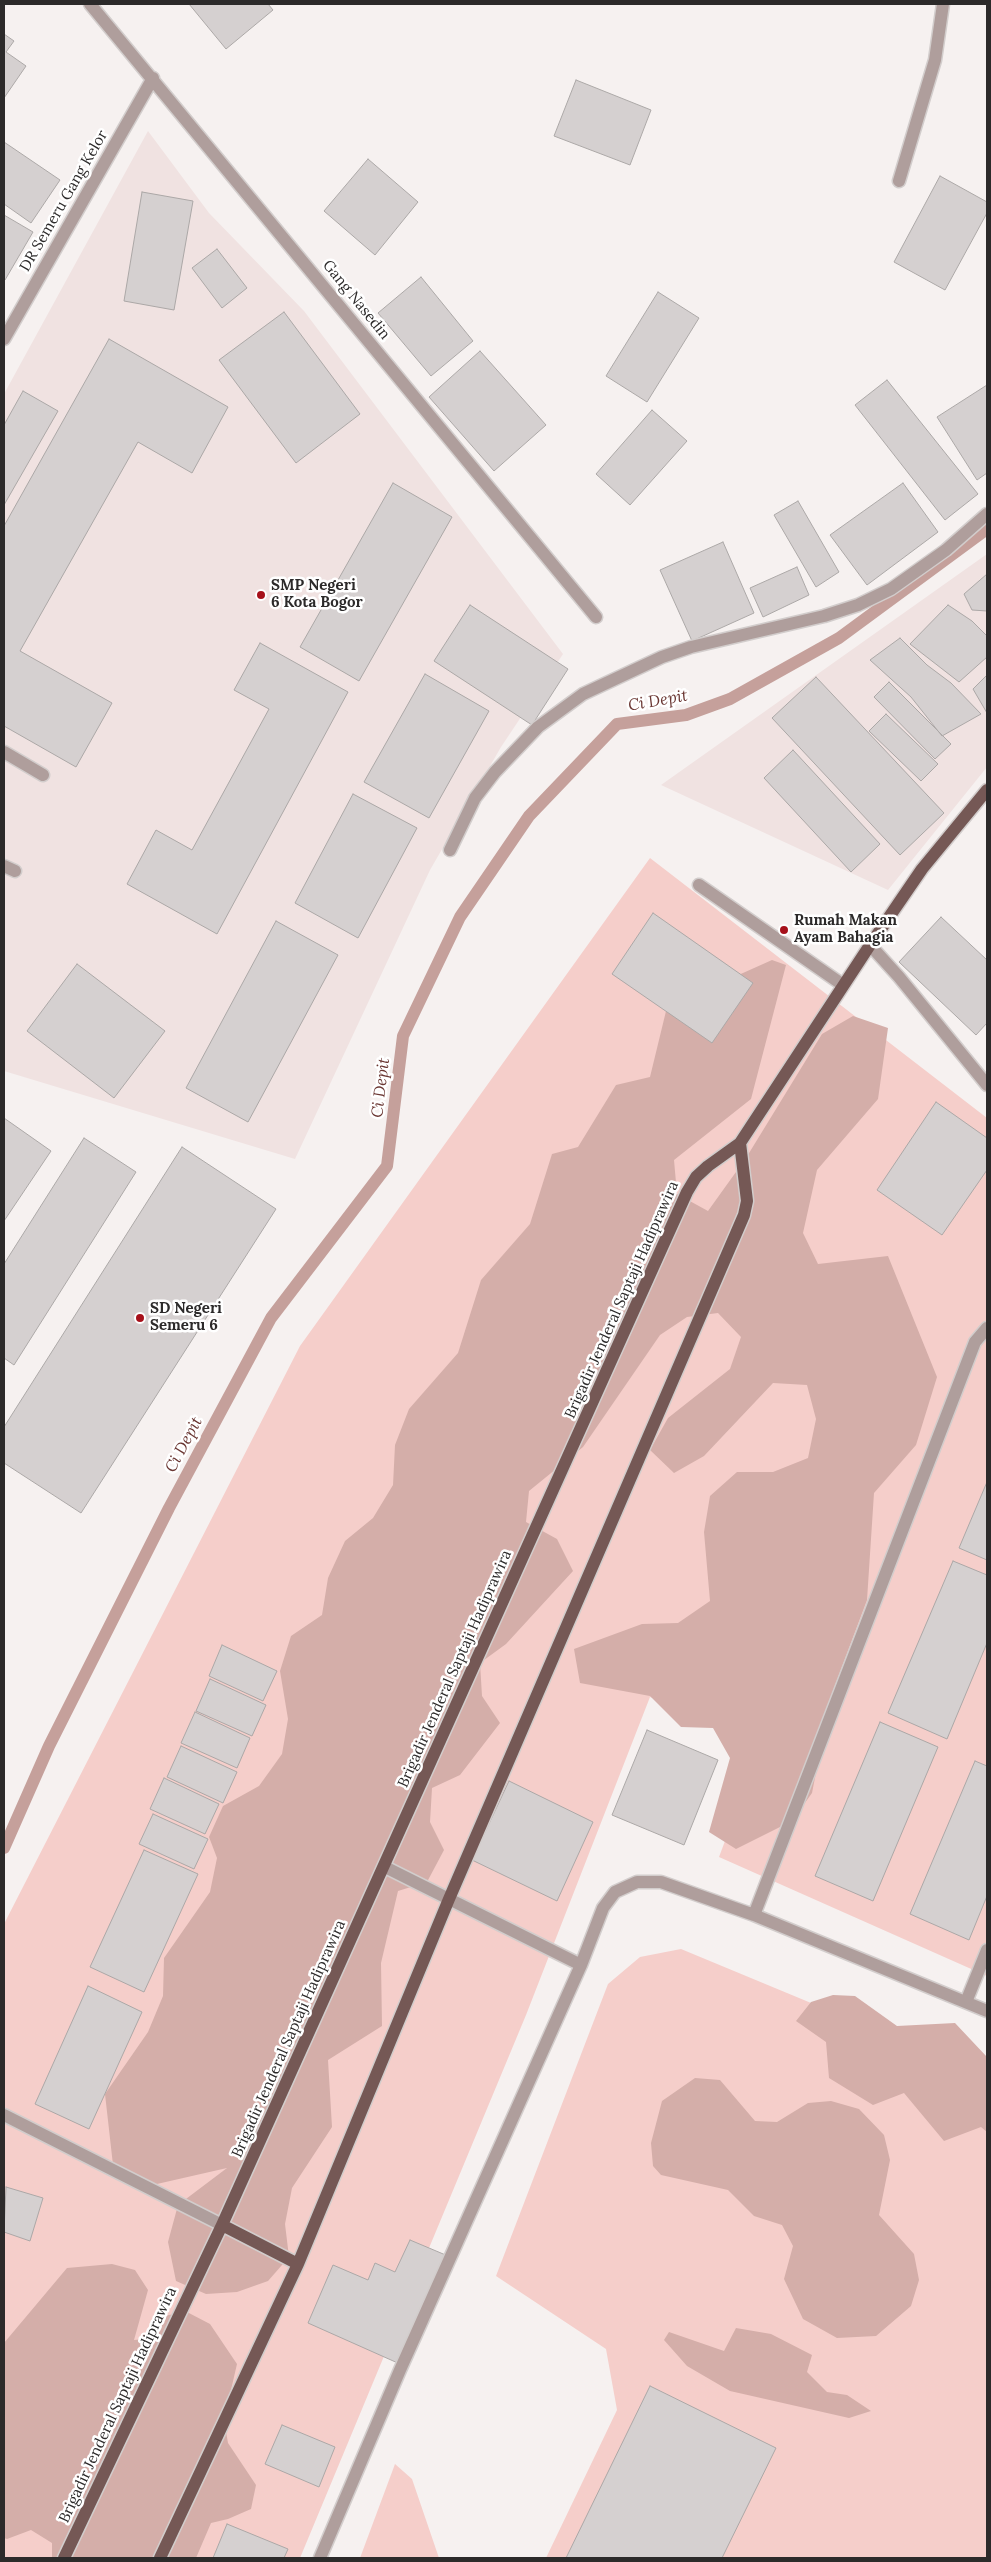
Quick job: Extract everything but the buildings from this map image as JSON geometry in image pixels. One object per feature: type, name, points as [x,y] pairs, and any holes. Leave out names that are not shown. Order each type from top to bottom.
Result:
[{"type":"main road","points":[[160,2558],[298,2264],[449,1899],[744,1215],[747,1201],[740,1143],[843,985],[922,869],[987,790]]},
{"type":"main road","name":"Brigadir Jenderal Saptaji Hadiprawira","points":[[64,2558],[222,2225],[385,1867],[686,1192],[696,1177],[708,1166],[740,1143]]},
{"type":"main road","points":[[222,2225],[298,2264]]},
{"type":"street","name":"Gang Nasedin","points":[[90,4],[596,617]]},
{"type":"street","points":[[899,181],[935,60],[943,4]]},
{"type":"street","name":"DR Semeru Gang Kelor","points":[[4,339],[153,78]]},
{"type":"street","points":[[450,850],[475,798],[495,772],[538,727],[583,694],[662,657],[691,647],[824,616],[858,605],[891,589],[946,550],[987,514]]},
{"type":"street","points":[[4,752],[43,775]]},
{"type":"street","points":[[699,885],[843,985]]},
{"type":"street","points":[[870,945],[899,977],[987,1085]]},
{"type":"street","points":[[754,1915],[975,1342],[987,1328]]},
{"type":"street","points":[[385,1867],[580,1965]]},
{"type":"street","points":[[320,2558],[400,2370],[580,1965],[603,1908],[615,1892],[637,1882],[661,1882],[754,1915],[987,2011]]},
{"type":"street","points":[[966,2002],[987,1950]]},
{"type":"street","points":[[4,2115],[222,2225]]},
{"type":"shaded area","name":"SMP Negeri 6 Kota Bogor","points":[[148,131],[209,213],[304,311],[563,654],[501,747],[430,870],[295,1159],[4,1071],[4,394]]},
{"type":"shaded area","points":[[987,554],[987,767],[888,890],[661,785]]},
{"type":"shaded area","points":[[650,858],[987,1118],[987,1976],[719,1857],[764,1737],[650,1697],[526,2015],[300,2558],[4,2558],[4,1924],[300,1346]]},
{"type":"shaded area","points":[[772,960],[786,965],[751,1099],[674,1160],[677,1194],[708,1211],[746,1158],[822,1034],[853,1016],[888,1028],[878,1099],[817,1170],[803,1233],[818,1264],[888,1256],[937,1377],[916,1445],[874,1493],[867,1600],[831,1696],[812,1793],[792,1821],[736,1849],[709,1832],[730,1758],[713,1728],[681,1727],[650,1696],[580,1683],[574,1649],[642,1624],[678,1623],[710,1601],[704,1532],[710,1496],[737,1472],[773,1472],[808,1458],[816,1419],[807,1385],[773,1383],[704,1456],[674,1473],[650,1450],[668,1418],[730,1369],[741,1337],[718,1313],[687,1317],[660,1335],[583,1447],[529,1491],[526,1522],[557,1539],[573,1571],[506,1644],[480,1663],[482,1696],[500,1723],[460,1775],[432,1788],[430,1822],[444,1850],[427,1882],[398,1891],[381,1963],[382,2026],[328,2060],[332,2127],[292,2188],[285,2224],[289,2257],[268,2281],[237,2292],[206,2294],[176,2281],[168,2242],[178,2205],[227,2168],[135,2189],[113,2165],[105,2094],[148,2032],[163,1996],[164,1958],[210,1892],[217,1858],[209,1837],[223,1806],[259,1786],[282,1754],[288,1719],[280,1671],[291,1636],[322,1615],[328,1578],[345,1541],[373,1518],[393,1485],[395,1445],[409,1409],[458,1353],[481,1280],[530,1224],[552,1154],[578,1147],[616,1085],[650,1077],[667,1007]]},
{"type":"shaded area","points":[[681,1949],[987,2076],[987,2558],[546,2558],[617,2410],[606,2349],[496,2276],[608,1984],[640,1957]]},
{"type":"shaded area","points":[[833,1995],[855,1996],[897,2026],[955,2023],[987,2057],[987,2132],[981,2127],[944,2141],[904,2093],[873,2105],[829,2078],[826,2042],[796,2021],[811,2002]]},
{"type":"shaded area","points":[[695,2078],[720,2080],[755,2121],[777,2122],[808,2103],[831,2101],[859,2109],[884,2135],[890,2160],[879,2215],[914,2254],[919,2280],[911,2306],[876,2336],[837,2338],[803,2319],[784,2279],[793,2246],[782,2225],[754,2216],[728,2190],[661,2175],[653,2166],[651,2143],[662,2101]]},
{"type":"shaded area","points":[[112,2264],[135,2270],[148,2290],[134,2340],[156,2338],[163,2316],[187,2312],[210,2324],[237,2364],[224,2420],[228,2443],[256,2485],[251,2509],[228,2519],[211,2523],[196,2558],[52,2558],[52,2543],[31,2530],[7,2539],[4,2538],[4,2343],[67,2268]]},
{"type":"shaded area","points":[[736,2328],[771,2334],[812,2355],[807,2372],[827,2392],[847,2395],[871,2411],[849,2418],[730,2391],[687,2366],[664,2340],[669,2332],[724,2351]]},
{"type":"shaded area","points":[[395,2464],[412,2479],[439,2558],[360,2558]]},
{"type":"waterway","name":"Ci Depit","points":[[4,1848],[49,1746],[169,1508],[271,1318],[387,1166],[403,1036],[460,917],[529,816],[617,724],[686,715],[730,699],[839,638],[987,529]]},
{"type":"place","name":"SMP Negeri 6 Kota Bogor","points":[[261,595]]},
{"type":"place","name":"Rumah Makan Ayam Bahagia","points":[[784,930]]},
{"type":"place","name":"SD Negeri Semeru 6","points":[[140,1318]]}]
